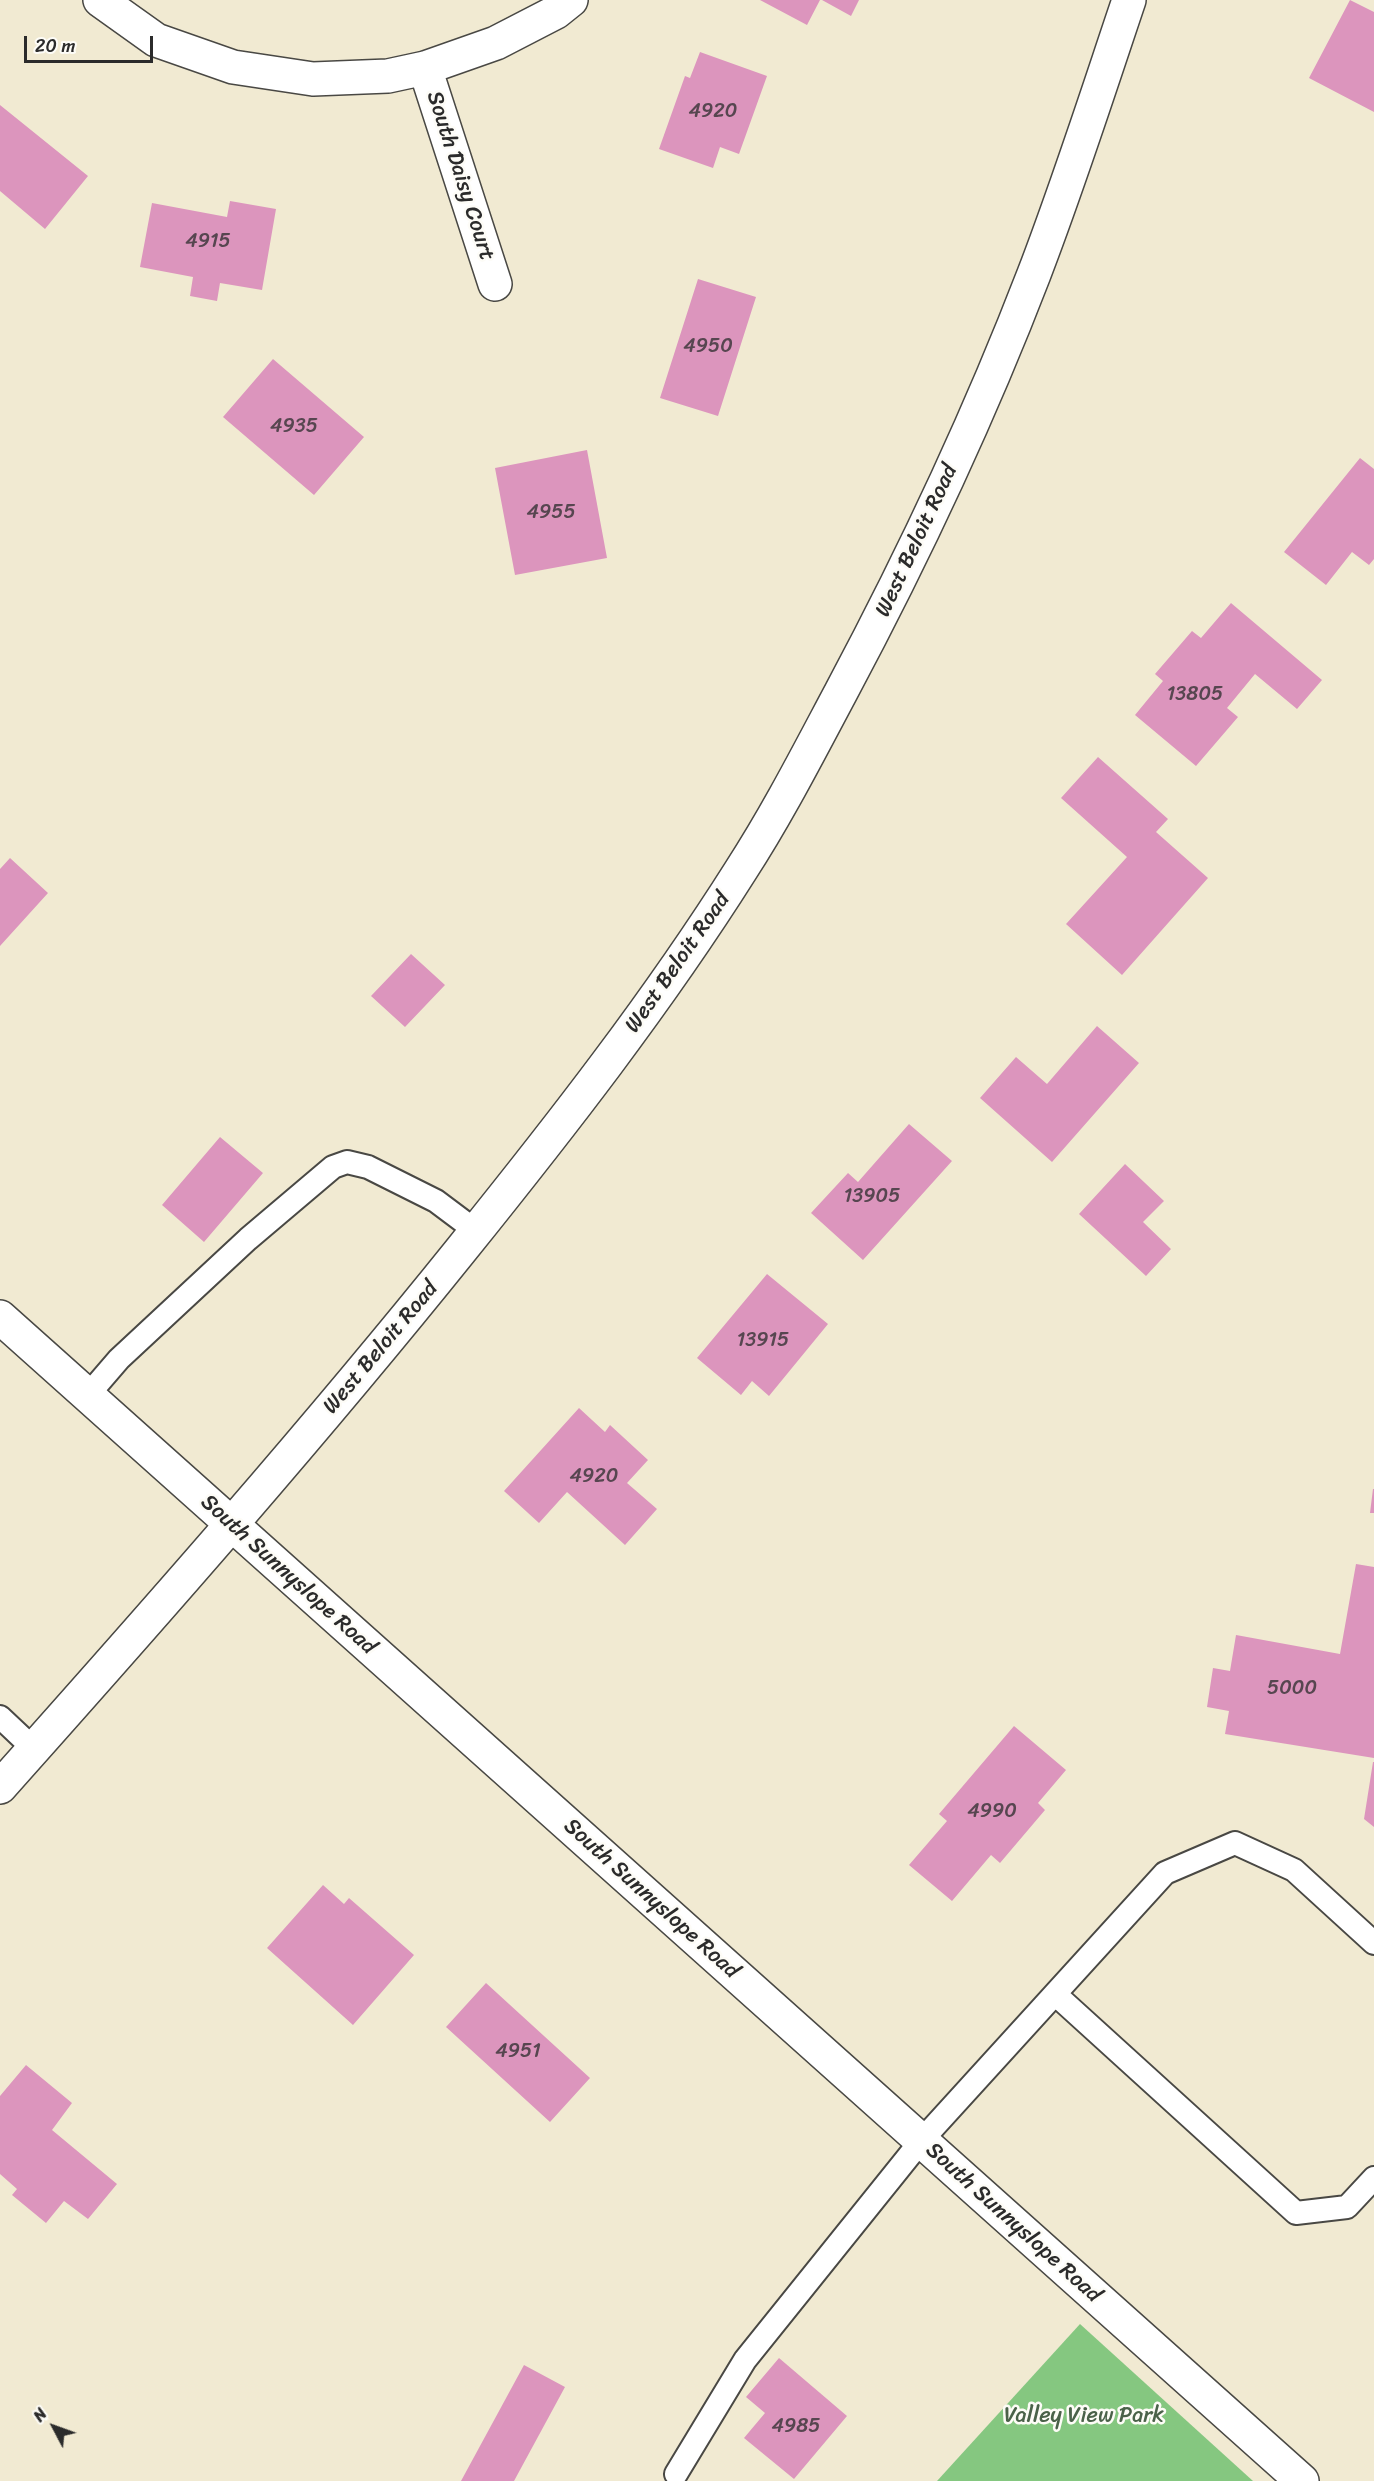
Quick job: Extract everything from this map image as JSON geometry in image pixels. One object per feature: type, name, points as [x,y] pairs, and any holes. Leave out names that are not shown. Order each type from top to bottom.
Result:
[{"type":"street","points":[[100,0],[156,40],[233,68],[313,79],[388,76],[425,68],[496,44],[556,12],[571,0]]},
{"type":"street","name":"West Beloit Road","points":[[0,1787],[232,1525],[392,1335],[476,1231],[666,986],[745,865],[875,629],[943,489],[1032,280],[1074,166],[1129,0]]},
{"type":"street","name":"South Daisy Court","points":[[425,68],[495,284]]},
{"type":"street","name":"South Sunnyslope Road","points":[[0,1317],[1302,2481]]},
{"type":"lane","points":[[87,1395],[119,1359],[248,1239],[333,1167],[347,1162],[368,1167],[436,1202],[476,1231]]},
{"type":"lane","points":[[0,1717],[34,1749]]},
{"type":"lane","points":[[676,2474],[745,2360],[921,2141],[1165,1873],[1235,1843],[1294,1870],[1374,1943]]},
{"type":"lane","points":[[1055,1994],[1296,2212],[1347,2207],[1374,2178]]},
{"type":"green space","name":"Valley View Park","points":[[1080,2324],[1253,2481],[937,2481]]},
{"type":"building","points":[[760,0],[820,0],[807,25]]},
{"type":"building","points":[[822,0],[859,0],[851,16]]},
{"type":"building","points":[[1350,0],[1374,12],[1374,112],[1309,78]]},
{"type":"building","points":[[700,52],[767,76],[739,154],[720,147],[713,168],[659,149],[685,76],[690,78]]},
{"type":"building","points":[[0,105],[88,176],[45,229],[0,191]]},
{"type":"building","points":[[230,201],[276,209],[262,290],[220,283],[217,301],[190,296],[193,277],[140,267],[152,203],[227,217]]},
{"type":"building","points":[[698,279],[756,297],[718,416],[660,398]]},
{"type":"building","points":[[273,359],[364,437],[314,495],[223,417]]},
{"type":"building","points":[[587,450],[607,558],[515,575],[495,468]]},
{"type":"building","points":[[1360,458],[1374,469],[1374,559],[1369,565],[1352,552],[1326,585],[1284,552]]},
{"type":"building","points":[[1231,603],[1322,680],[1297,709],[1255,674],[1227,708],[1238,717],[1196,766],[1135,715],[1163,681],[1155,674],[1192,631],[1201,638]]},
{"type":"building","points":[[1098,757],[1168,819],[1156,832],[1208,878],[1122,975],[1066,924],[1127,857],[1061,798]]},
{"type":"building","points":[[10,858],[48,893],[0,946],[0,869]]},
{"type":"building","points":[[411,954],[445,985],[405,1027],[371,996]]},
{"type":"building","points":[[1097,1026],[1139,1063],[1052,1162],[980,1098],[1016,1057],[1047,1084]]},
{"type":"building","points":[[909,1124],[952,1161],[863,1260],[811,1213],[848,1173],[858,1182]]},
{"type":"building","points":[[220,1137],[263,1173],[204,1242],[162,1205]]},
{"type":"building","points":[[1125,1164],[1164,1201],[1143,1222],[1171,1249],[1146,1276],[1079,1214]]},
{"type":"building","points":[[767,1274],[828,1324],[769,1396],[752,1381],[741,1395],[697,1358]]},
{"type":"building","points":[[579,1408],[605,1432],[610,1425],[648,1460],[627,1483],[657,1509],[625,1545],[567,1492],[539,1523],[504,1491]]},
{"type":"building","points":[[1373,1489],[1374,1513],[1370,1513]]},
{"type":"building","points":[[1356,1564],[1374,1567],[1374,1758],[1225,1734],[1229,1711],[1207,1707],[1213,1668],[1230,1671],[1236,1635],[1340,1654]]},
{"type":"building","points":[[1014,1726],[1066,1770],[1038,1803],[1045,1810],[1000,1863],[991,1855],[952,1901],[909,1865],[947,1821],[939,1814]]},
{"type":"building","points":[[1374,1762],[1374,1827],[1364,1819]]},
{"type":"building","points":[[323,1885],[344,1904],[349,1898],[414,1955],[353,2025],[267,1948]]},
{"type":"building","points":[[486,1983],[590,2078],[550,2122],[446,2027]]},
{"type":"building","points":[[26,2065],[72,2103],[52,2130],[117,2184],[88,2219],[64,2201],[46,2223],[12,2195],[17,2189],[0,2174],[0,2096]]},
{"type":"building","points":[[779,2358],[847,2416],[794,2479],[744,2438],[765,2413],[746,2397]]},
{"type":"building","points":[[524,2365],[565,2387],[514,2481],[461,2481]]}]
